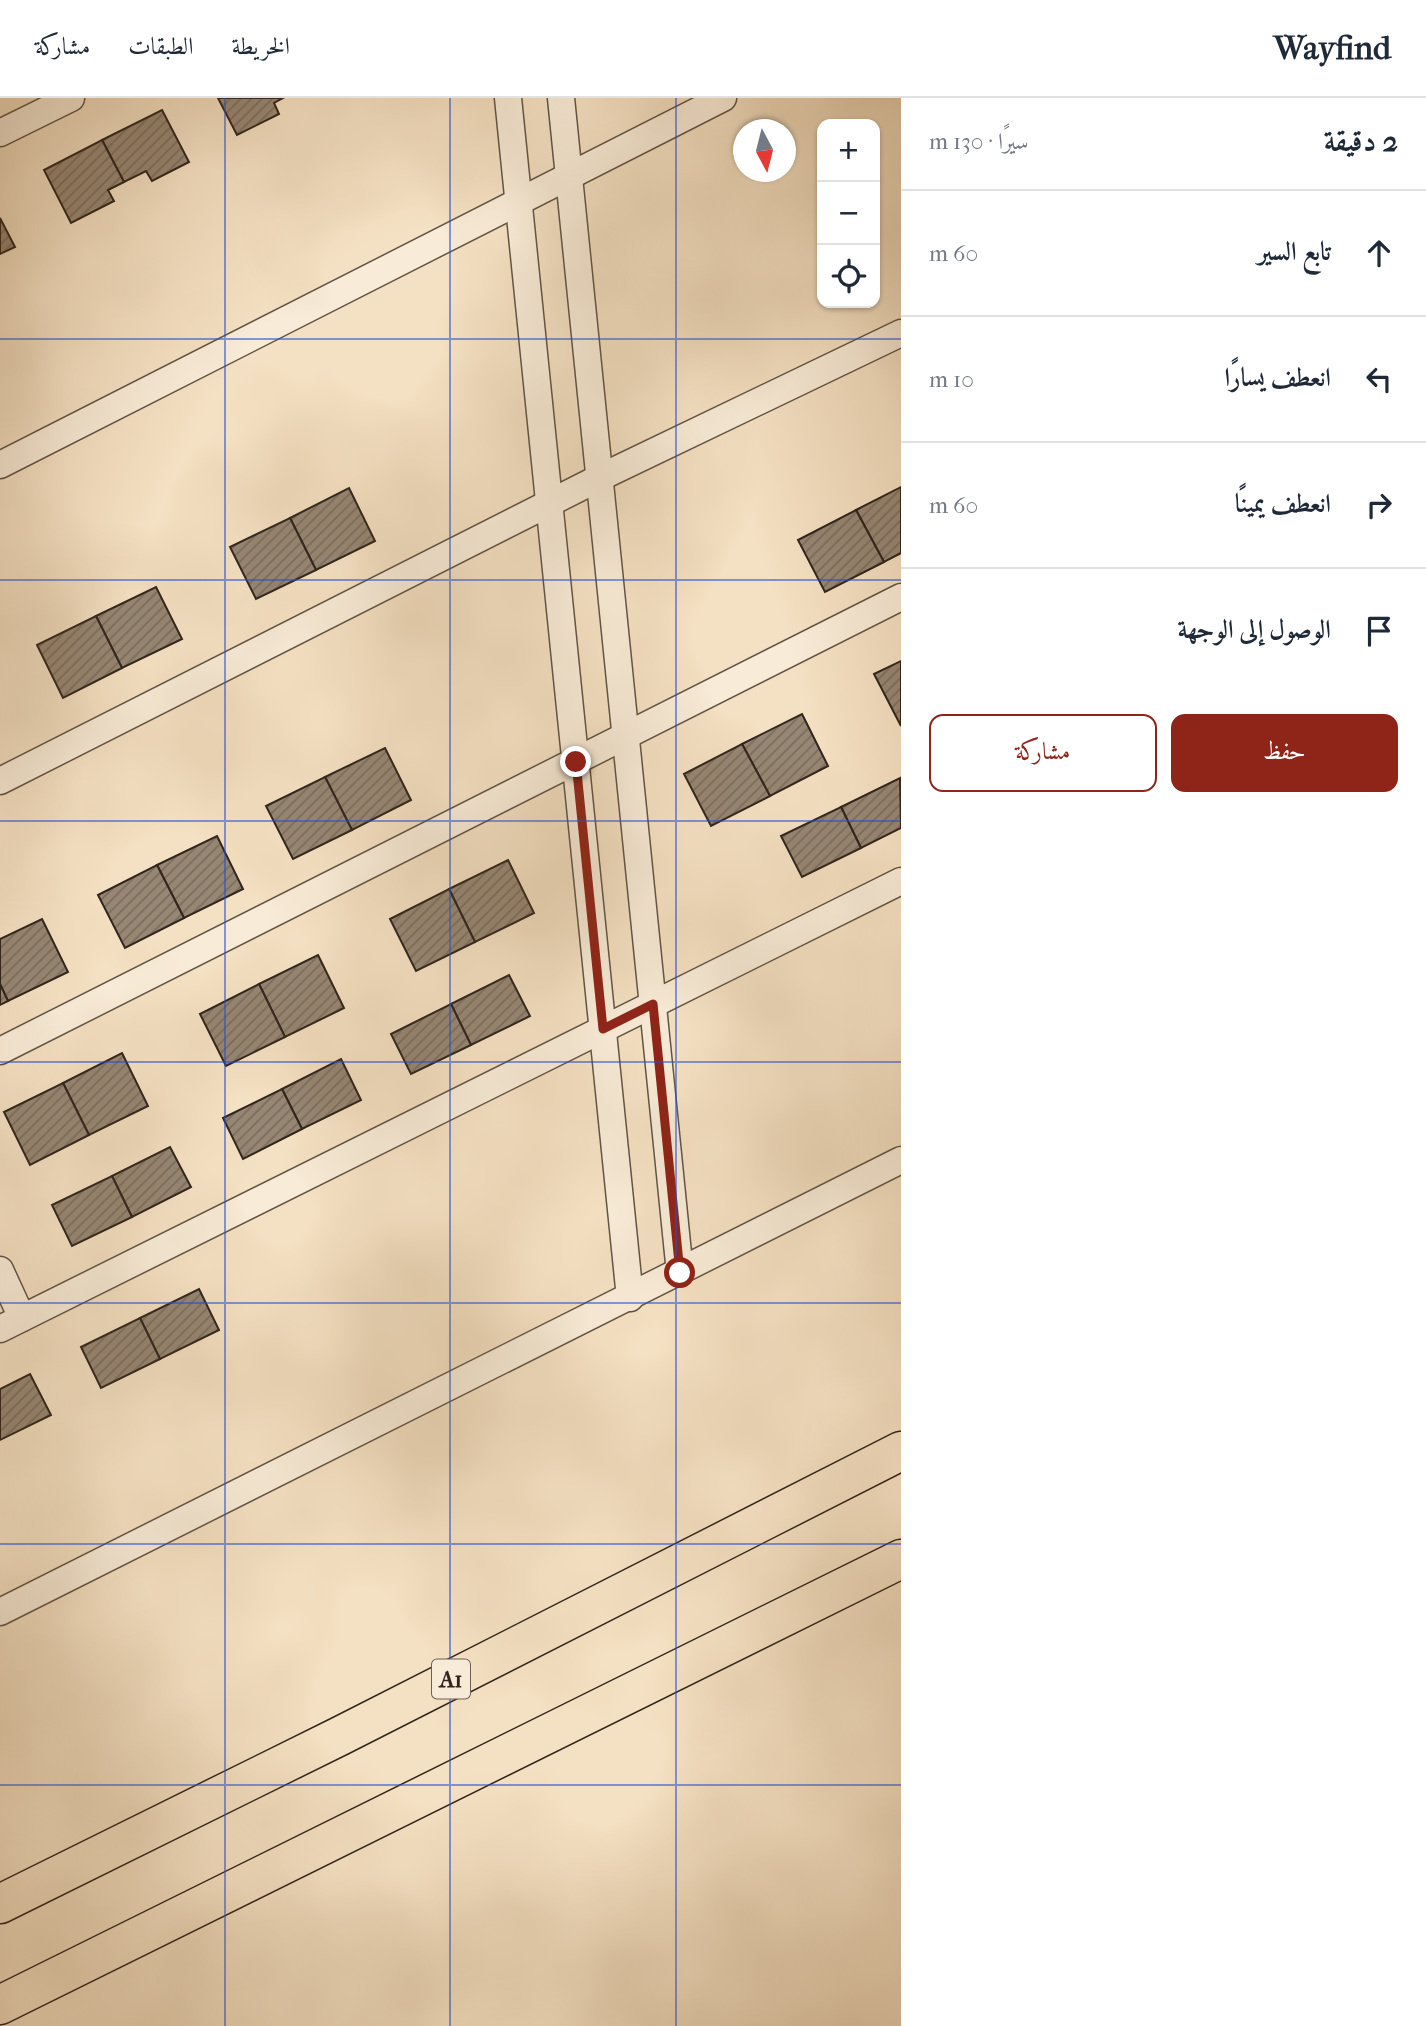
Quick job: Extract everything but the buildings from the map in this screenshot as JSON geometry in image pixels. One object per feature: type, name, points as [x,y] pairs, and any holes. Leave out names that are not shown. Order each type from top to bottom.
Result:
[{"type":"highway","name":"A1","points":[[0,1904],[328,1742],[901,1451]]},
{"type":"highway","points":[[0,2005],[901,1559]]},
{"type":"street","points":[[0,133],[71,98]]},
{"type":"street","points":[[508,98],[630,1298]]},
{"type":"street","points":[[561,98],[680,1273]]},
{"type":"street","points":[[0,465],[519,204],[723,98]]},
{"type":"street","points":[[0,781],[549,503],[901,333]]},
{"type":"street","points":[[0,1051],[901,597]]},
{"type":"street","points":[[0,1270],[11,1324],[901,881]]},
{"type":"street","points":[[0,1612],[901,1160]]},
{"type":"route","points":[[576,762],[603,1029],[653,1004],[680,1273]]}]
